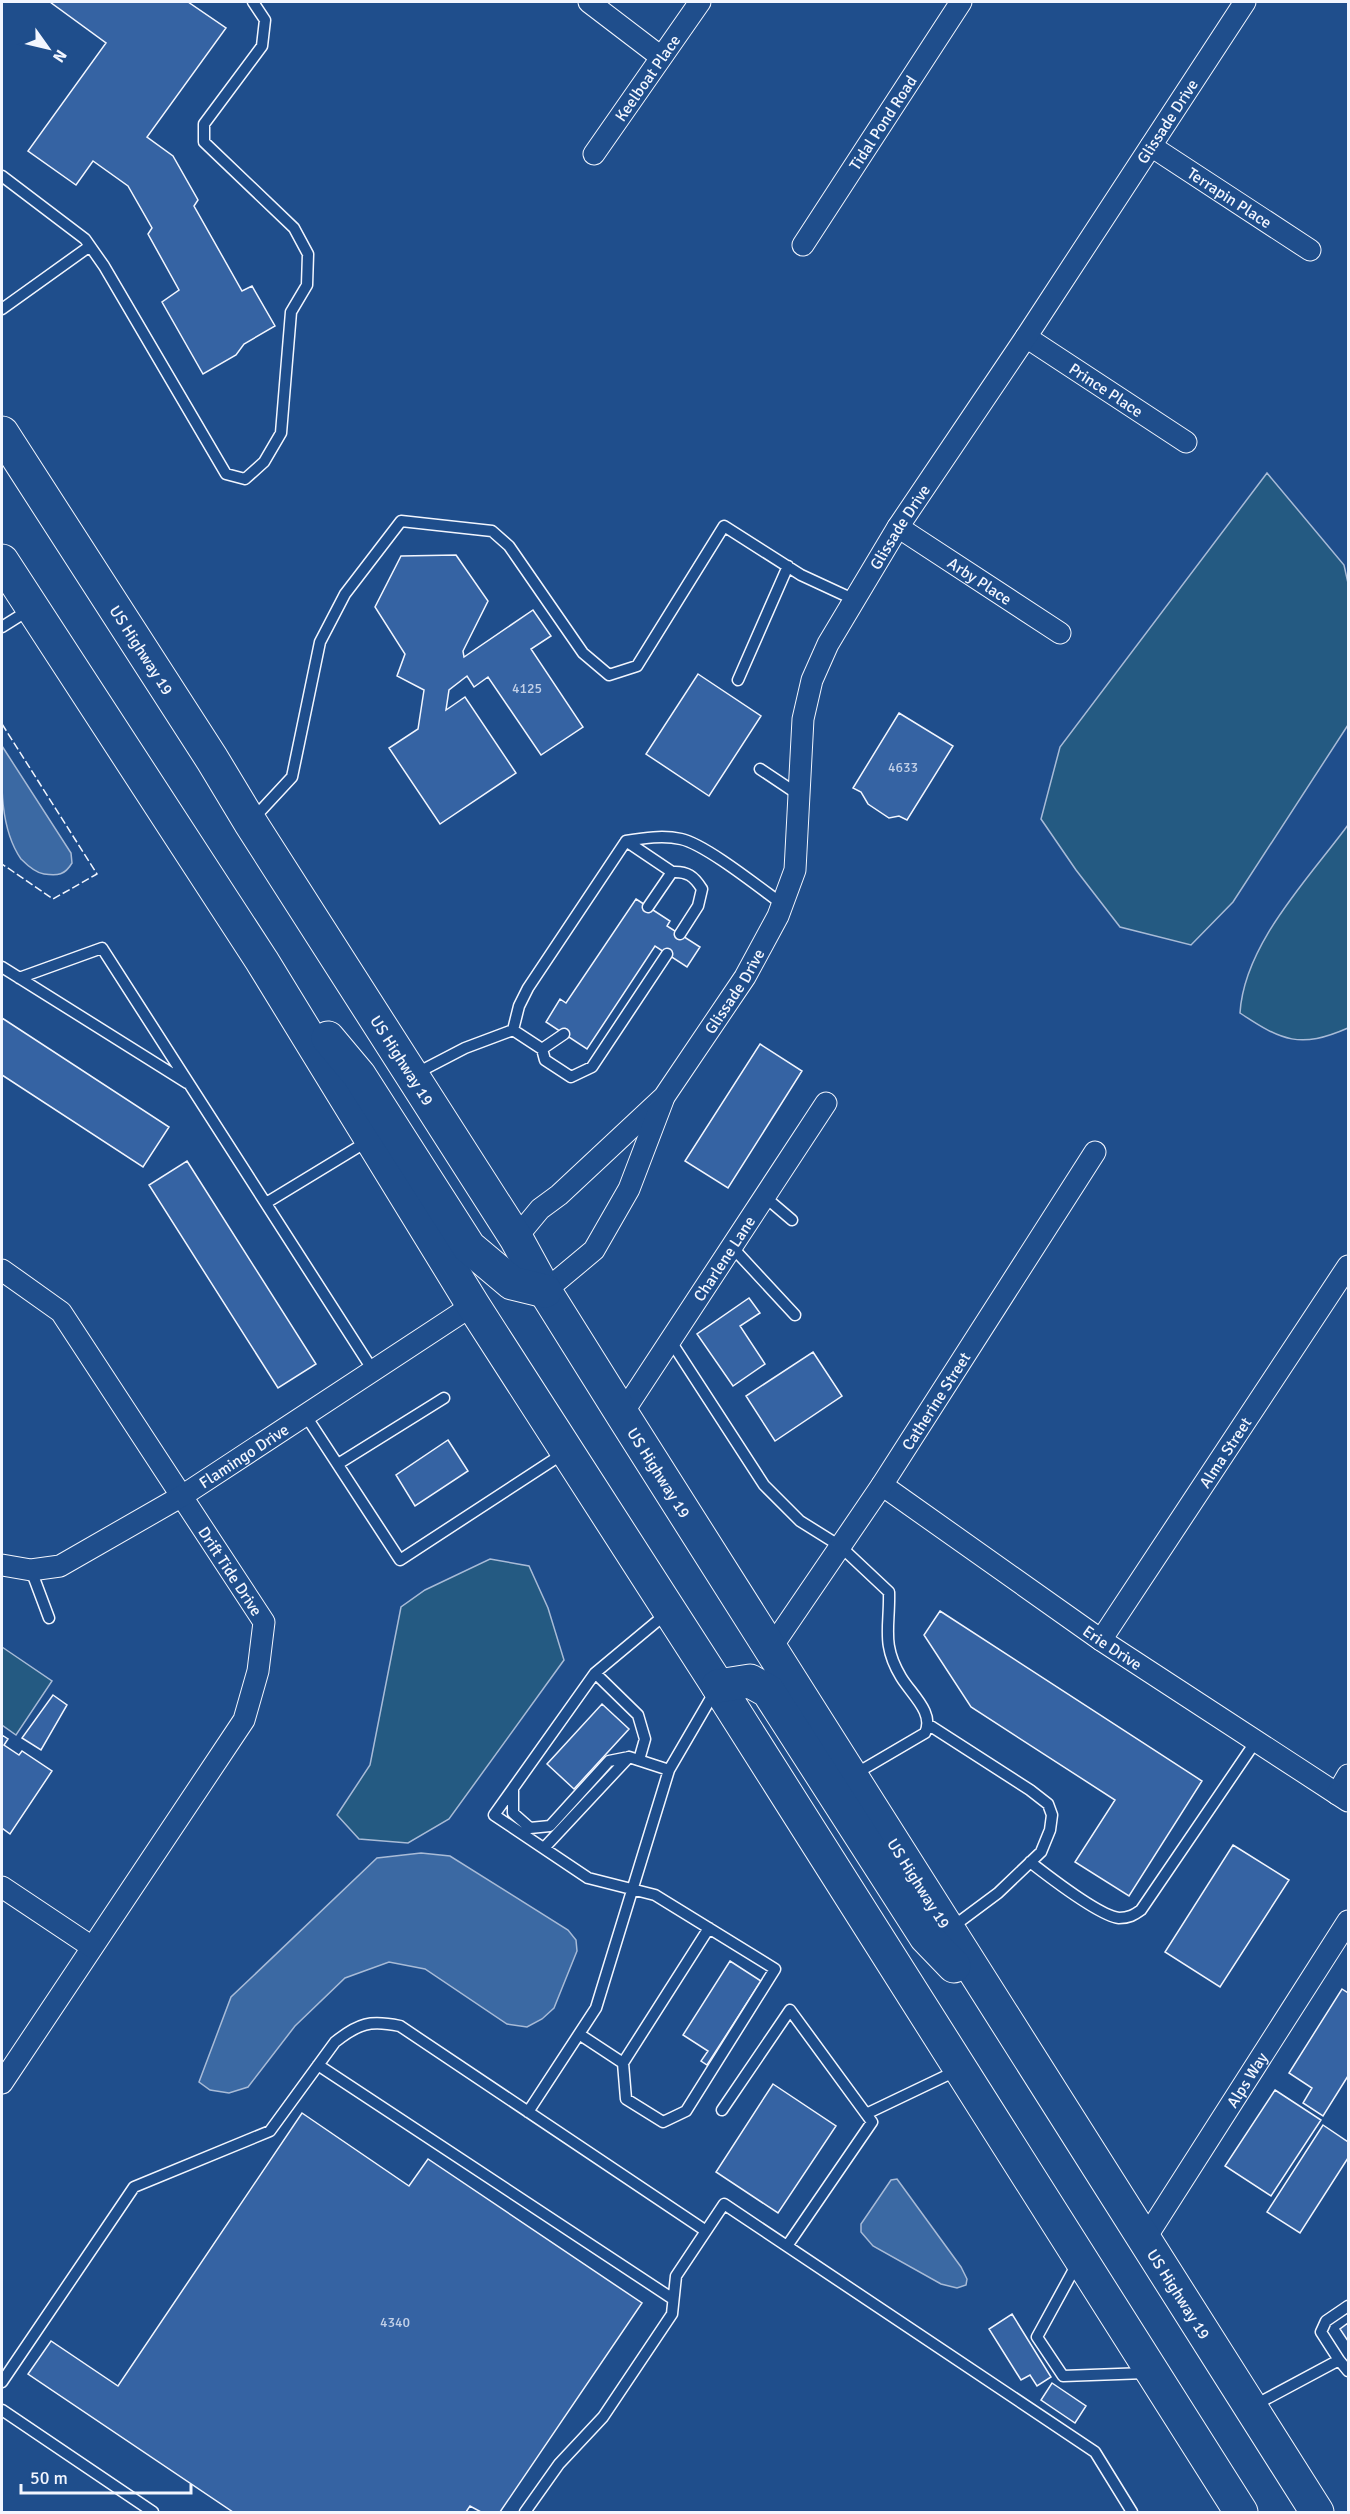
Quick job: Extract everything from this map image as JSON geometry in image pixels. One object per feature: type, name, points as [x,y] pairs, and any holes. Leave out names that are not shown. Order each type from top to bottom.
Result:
[{"type":"highway","name":"US Highway 19","points":[[2,433],[516,1238],[545,1291],[622,1414],[1317,2512]]},
{"type":"highway","points":[[2,561],[262,962],[473,1305],[718,1686],[1241,2512]]},
{"type":"highway","points":[[262,962],[359,1075],[469,1247],[512,1283],[545,1291]]},
{"type":"highway","points":[[718,1686],[750,1681],[768,1691],[926,1937],[1006,2019]]},
{"type":"street","points":[[589,2],[661,57]]},
{"type":"street","name":"Keelboat Place","points":[[594,154],[699,2]]},
{"type":"street","name":"Tidal Pond Road","points":[[803,245],[961,2]]},
{"type":"street","name":"Glissade Drive","points":[[516,1238],[540,1209],[559,1195],[664,1097],[745,977],[782,904],[795,870],[803,719],[812,680],[828,644],[898,527],[1026,337],[1245,2]]},
{"type":"street","name":"Terrapin Place","points":[[1151,146],[1310,250]]},
{"type":"street","name":"Prince Place","points":[[1026,337],[1186,442]]},
{"type":"street","name":"Arby Place","points":[[898,527],[1060,633]]},
{"type":"street","name":"Glissade Drive","points":[[545,1291],[594,1250],[629,1189],[664,1097]]},
{"type":"street","name":"Charlene Lane","points":[[622,1414],[826,1103]]},
{"type":"street","name":"Catherine Street","points":[[771,1648],[882,1485],[1095,1152]]},
{"type":"street","name":"Alma Street","points":[[1101,1640],[1348,1266]]},
{"type":"street","name":"Drift Tide Drive","points":[[2,1270],[61,1312],[264,1622],[258,1671],[244,1720],[2,2083]]},
{"type":"street","name":"Flamingo Drive","points":[[2,1565],[31,1570],[60,1566],[182,1496],[473,1305]]},
{"type":"street","name":"Erie Drive","points":[[882,1485],[1101,1640],[1343,1798]]},
{"type":"street","points":[[1343,1798],[1348,1775]]},
{"type":"street","points":[[2,1887],[92,1947]]},
{"type":"street","name":"Alps Way","points":[[1144,2239],[1348,1921]]},
{"type":"lane","points":[[2,176],[85,239],[226,474],[245,479],[264,462],[281,433],[291,312],[307,285],[308,264],[308,254],[294,228],[204,142],[204,124],[262,46],[265,20],[254,2]]},
{"type":"lane","points":[[2,309],[90,246]]},
{"type":"lane","points":[[250,822],[292,777],[320,642],[345,594],[401,521],[492,531],[509,546],[583,653],[609,675],[637,666],[724,525],[788,566],[855,600]]},
{"type":"lane","points":[[738,680],[788,566]]},
{"type":"lane","points":[[2,627],[32,608]]},
{"type":"lane","points":[[760,769],[799,796]]},
{"type":"lane","points":[[513,1030],[519,1006],[528,988],[626,841],[650,837],[683,839],[711,854],[782,904]]},
{"type":"lane","points":[[626,841],[672,872],[684,871],[696,879],[702,889],[698,906],[680,934]]},
{"type":"lane","points":[[648,907],[672,872]]},
{"type":"lane","points":[[20,978],[102,948],[374,1372]]},
{"type":"lane","points":[[513,1030],[542,1049],[545,1060],[571,1077],[592,1067],[667,954]]},
{"type":"lane","points":[[2,967],[190,1085]]},
{"type":"lane","points":[[412,1076],[465,1048],[513,1030]]},
{"type":"lane","points":[[542,1049],[564,1034]]},
{"type":"lane","points":[[266,1203],[370,1140]]},
{"type":"lane","points":[[765,1197],[792,1220]]},
{"type":"lane","points":[[732,1247],[795,1315]]},
{"type":"lane","points":[[670,1340],[764,1485],[800,1521],[840,1546],[889,1592],[887,1642],[890,1655],[901,1677],[928,1717],[929,1725],[925,1733],[852,1776]]},
{"type":"lane","points":[[338,1464],[444,1398]]},
{"type":"lane","points":[[306,1416],[400,1560],[567,1451]]},
{"type":"lane","points":[[31,1570],[49,1618]]},
{"type":"lane","points":[[670,1611],[595,1673],[494,1815],[588,1878],[655,1895],[709,1928],[775,1969],[686,2111],[663,2122],[626,2099],[623,2063],[709,1928]]},
{"type":"lane","points":[[544,1848],[634,1759],[645,1739],[638,1715],[595,1673]]},
{"type":"lane","points":[[528,2112],[596,2008],[669,1770],[718,1686]]},
{"type":"lane","points":[[929,1725],[1048,1804],[1052,1815],[1050,1830],[1041,1852],[998,1893],[949,1930]]},
{"type":"lane","points":[[1030,1862],[1099,1910],[1117,1918],[1129,1917],[1141,1910],[1256,1741]]},
{"type":"lane","points":[[513,1789],[513,1813],[530,1828],[550,1826],[609,1761],[634,1759],[669,1770]]},
{"type":"lane","points":[[722,2110],[790,2010],[872,2122],[787,2246]]},
{"type":"lane","points":[[2,2382],[134,2187],[270,2131],[335,2042],[364,2023],[381,2022],[400,2026],[706,2231]]},
{"type":"lane","points":[[579,2034],[623,2063]]},
{"type":"lane","points":[[318,2065],[674,2299]]},
{"type":"lane","points":[[866,2114],[959,2069]]},
{"type":"lane","points":[[528,2512],[559,2464],[603,2417],[672,2314],[676,2276],[724,2204],[1095,2452],[1132,2512]]},
{"type":"lane","points":[[1080,2259],[1037,2337],[1063,2376],[1152,2372]]},
{"type":"lane","points":[[1348,2306],[1326,2321],[1321,2332],[1348,2371]]},
{"type":"lane","points":[[1251,2407],[1339,2360]]},
{"type":"lane","points":[[2,2410],[153,2512]]},
{"type":"shaded area","points":[[1267,473],[1344,565],[1348,583],[1348,725],[1233,902],[1191,945],[1120,927],[1076,870],[1041,819],[1060,747]]},
{"type":"shaded area","points":[[2,746],[71,853],[72,863],[61,874],[38,872],[21,859],[14,847],[3,806]]},
{"type":"shaded area","points":[[1348,825],[1348,1028],[1331,1035],[1304,1040],[1280,1036],[1240,1013],[1244,987],[1253,962],[1281,913]]},
{"type":"shaded area","points":[[490,1559],[529,1566],[548,1608],[564,1660],[449,1819],[408,1843],[359,1839],[337,1815],[370,1765],[401,1607],[425,1590]]},
{"type":"shaded area","points":[[2,1647],[52,1681],[16,1735],[2,1725]]},
{"type":"shaded area","points":[[421,1853],[450,1856],[568,1930],[576,1940],[577,1951],[554,2008],[542,2019],[527,2027],[507,2024],[425,1969],[389,1962],[345,1978],[295,2026],[248,2087],[229,2093],[210,2090],[199,2082],[231,1997],[377,1858]]},
{"type":"shaded area","points":[[897,2179],[961,2267],[967,2279],[966,2285],[957,2288],[941,2284],[873,2246],[861,2232],[861,2224],[891,2180]]},
{"type":"building","points":[[50,2],[188,2],[226,28],[147,137],[173,156],[198,200],[194,206],[242,291],[252,286],[275,326],[244,344],[236,355],[203,374],[162,302],[179,290],[148,234],[152,228],[128,186],[93,161],[76,185],[28,151],[106,43]]},
{"type":"building","points":[[456,555],[488,601],[463,651],[464,657],[533,610],[551,636],[531,649],[583,727],[541,755],[488,677],[474,687],[467,676],[449,690],[446,710],[465,697],[516,773],[440,824],[389,748],[418,729],[424,690],[397,676],[405,654],[375,607],[401,556]]},
{"type":"building","points":[[698,674],[761,716],[709,796],[646,754]]},
{"type":"building","points":[[899,713],[953,746],[907,820],[899,816],[889,818],[868,804],[861,792],[853,788]]},
{"type":"building","points":[[636,899],[670,921],[667,926],[700,947],[687,967],[655,946],[587,1049],[546,1022],[560,999],[566,1003]]},
{"type":"building","points":[[2,1018],[169,1127],[143,1167],[2,1075]]},
{"type":"building","points":[[760,1044],[802,1071],[728,1188],[685,1161]]},
{"type":"building","points":[[187,1161],[316,1364],[278,1388],[149,1185]]},
{"type":"building","points":[[749,1298],[760,1313],[740,1326],[765,1364],[733,1386],[697,1334]]},
{"type":"building","points":[[813,1352],[842,1396],[775,1441],[746,1396]]},
{"type":"building","points":[[448,1440],[468,1471],[415,1506],[396,1475]]},
{"type":"building","points":[[940,1611],[1202,1781],[1129,1896],[1075,1862],[1115,1800],[971,1707],[924,1635]]},
{"type":"building","points":[[53,1695],[67,1705],[41,1750],[22,1738]]},
{"type":"building","points":[[602,1704],[629,1729],[574,1789],[547,1764]]},
{"type":"building","points":[[2,1735],[8,1739],[4,1745],[19,1755],[22,1751],[52,1771],[10,1834],[2,1828]]},
{"type":"building","points":[[1233,1845],[1289,1880],[1220,1987],[1165,1952]]},
{"type":"building","points":[[730,1961],[761,1981],[707,2065],[701,2061],[708,2051],[683,2035]]},
{"type":"building","points":[[1342,1989],[1348,1993],[1348,2076],[1323,2116],[1303,2103],[1312,2088],[1289,2073]]},
{"type":"building","points":[[773,2084],[836,2126],[778,2213],[716,2172]]},
{"type":"building","points":[[1275,2090],[1321,2120],[1271,2196],[1225,2166]]},
{"type":"building","points":[[302,2113],[409,2186],[428,2159],[642,2303],[500,2512],[481,2512],[470,2506],[466,2512],[233,2512],[28,2374],[51,2341],[118,2386]]},
{"type":"building","points":[[1323,2125],[1348,2142],[1348,2158],[1300,2233],[1267,2212]]},
{"type":"building","points":[[1012,2314],[1051,2377],[1037,2386],[1030,2375],[1021,2380],[989,2329]]},
{"type":"building","points":[[1348,2323],[1348,2341],[1340,2329]]},
{"type":"building","points":[[1052,2383],[1086,2406],[1075,2423],[1041,2400]]},
{"type":"fence","points":[[2,724],[97,874],[53,899],[2,864]]}]
